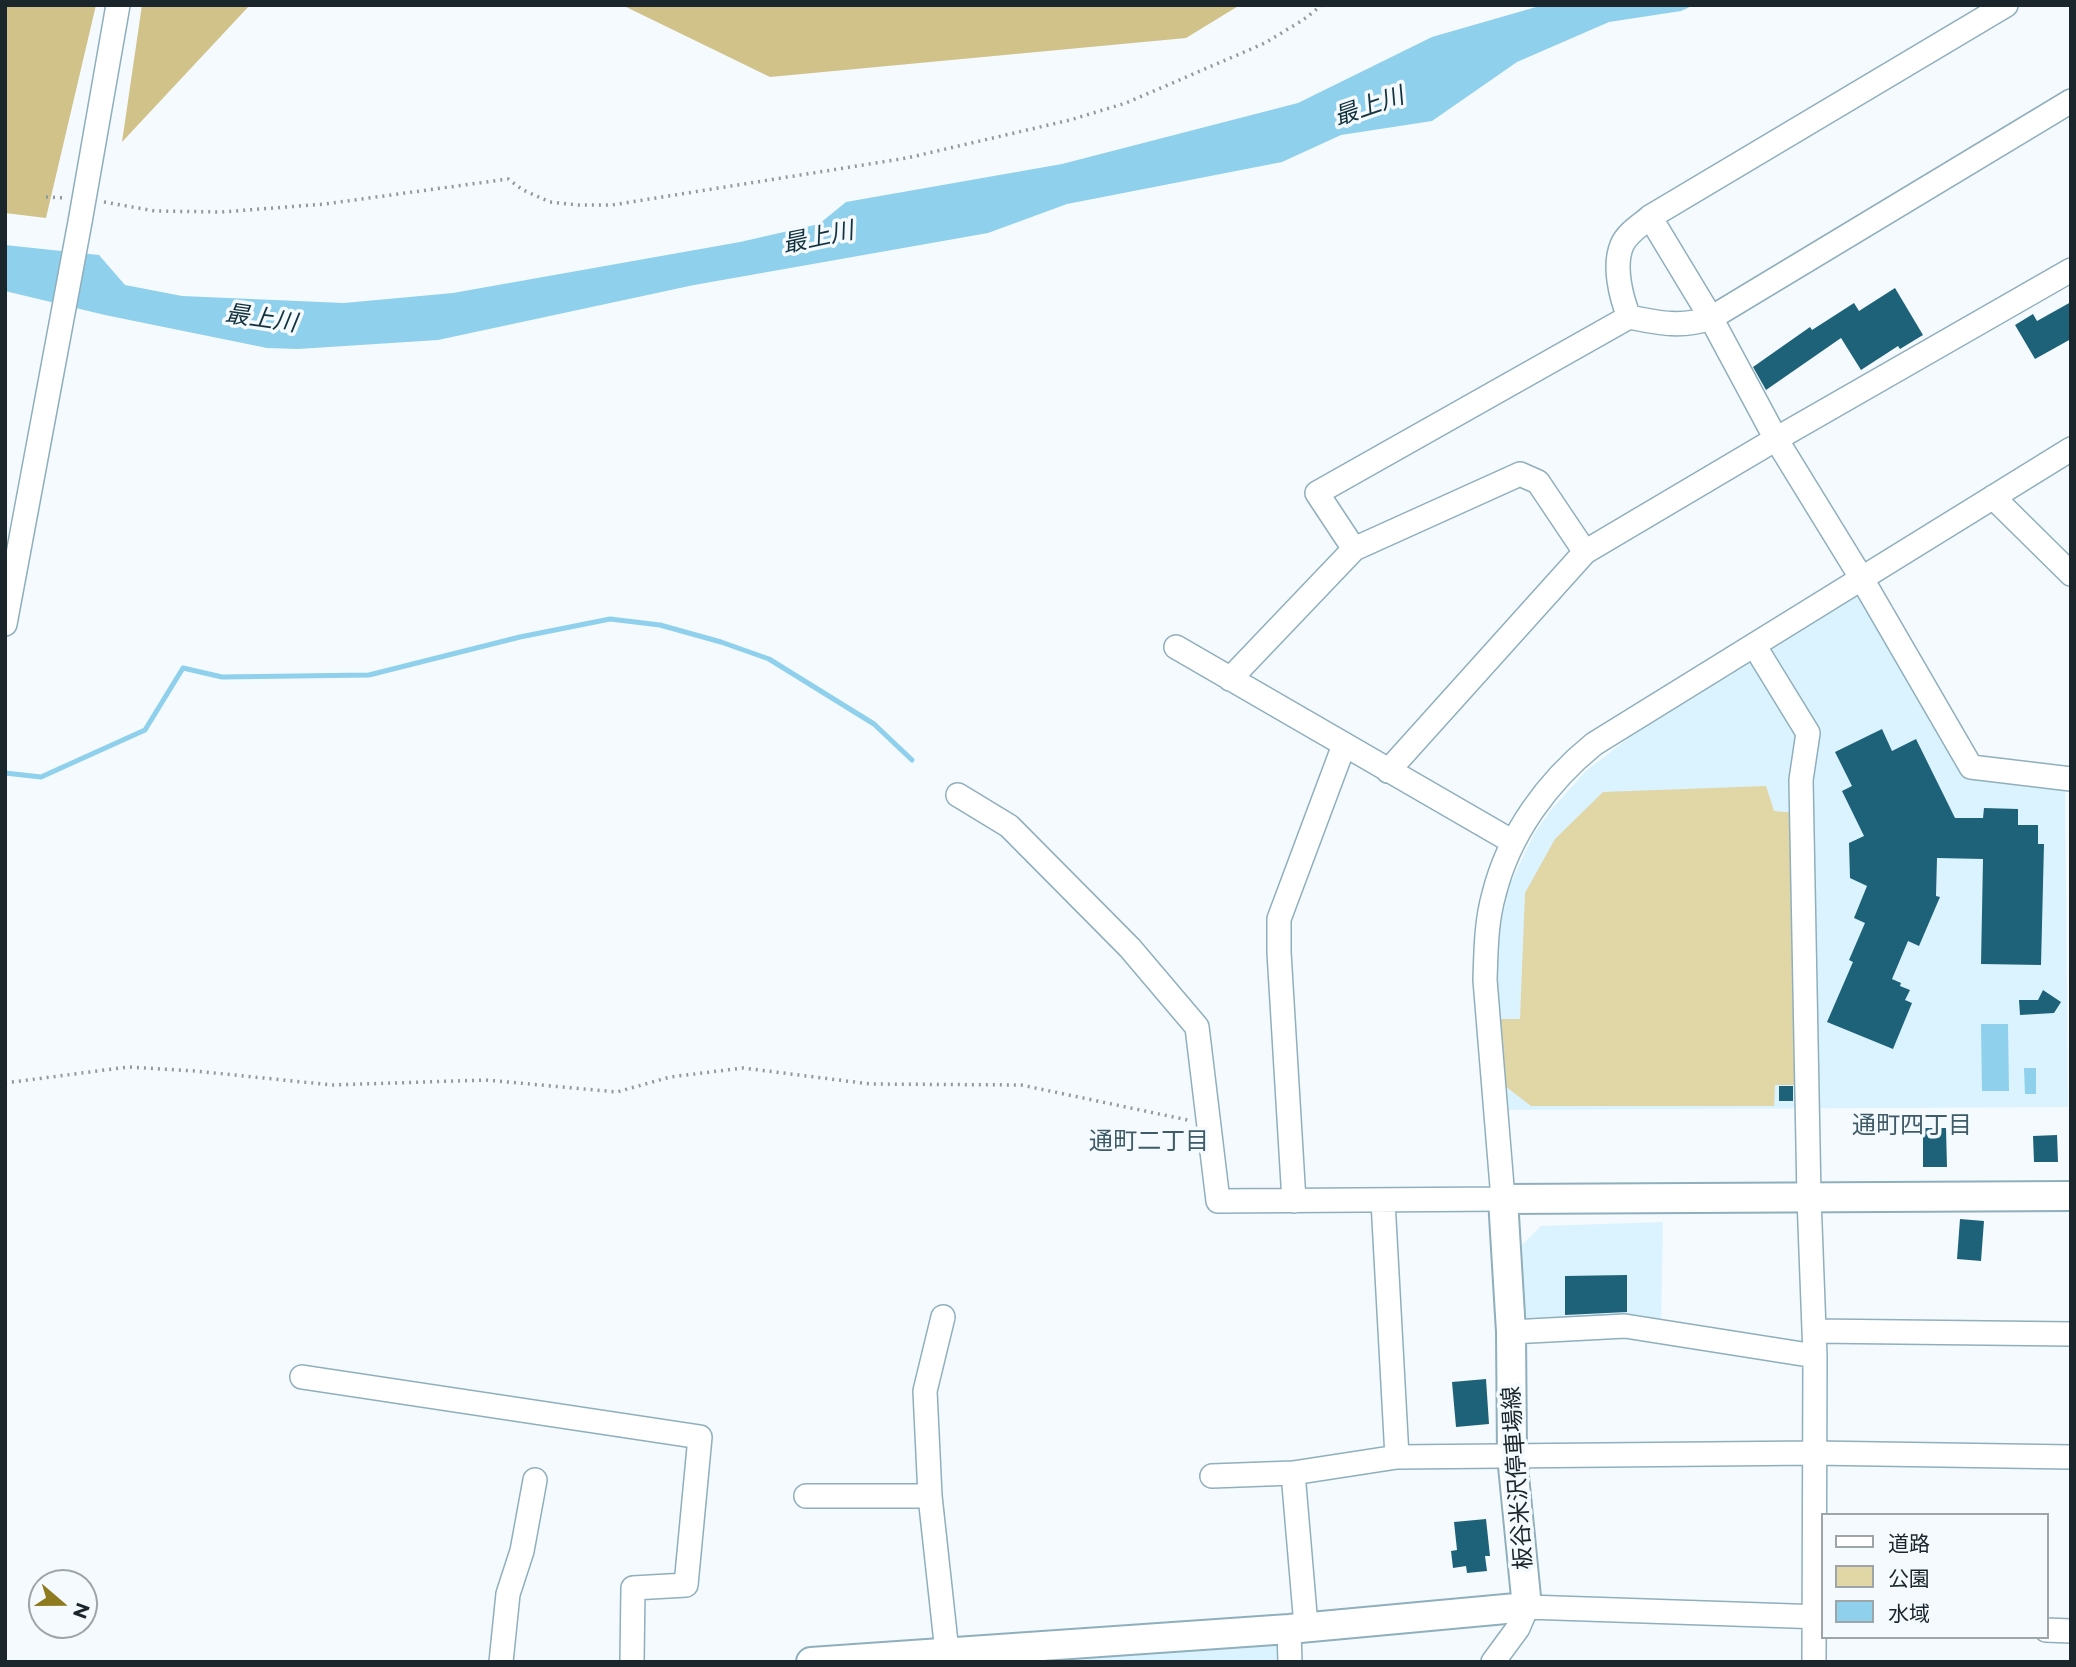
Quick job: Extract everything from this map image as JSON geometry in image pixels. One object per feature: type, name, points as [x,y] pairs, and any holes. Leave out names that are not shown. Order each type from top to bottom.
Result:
[{"type":"main road","points":[[1503,1199],[2071,1196]]},
{"type":"main road","name":"板谷米沢停車場線","points":[[1503,1199],[1511,1332],[1512,1456],[1527,1607]]},
{"type":"main road","points":[[811,1662],[1297,1628],[1527,1607]]},
{"type":"street","points":[[5,624],[118,5]]},
{"type":"street","points":[[1629,317],[1621,297],[1618,270],[1622,245],[1631,233],[1650,218],[2006,5]]},
{"type":"street","points":[[1354,549],[1317,493],[1629,317],[1662,324],[1692,324],[1711,318],[2071,101]]},
{"type":"street","points":[[1650,218],[1711,318],[1776,439],[1862,579],[1971,767],[2071,779]]},
{"type":"street","points":[[1388,771],[1585,552],[2071,270]]},
{"type":"street","points":[[958,795],[1009,826],[1130,948],[1197,1027],[1218,1201],[1503,1199],[1485,980],[1486,947],[1493,895],[1513,842],[1541,797],[1577,758],[1594,744],[2071,449]]},
{"type":"street","points":[[1230,679],[1354,549],[1521,474],[1538,482],[1585,552]]},
{"type":"street","points":[[1993,497],[2071,574]]},
{"type":"street","points":[[1754,645],[1808,733],[1801,780],[1809,1198],[1815,1331],[1814,1453],[1818,1617],[1814,1662]]},
{"type":"street","points":[[1175,647],[1513,842]]},
{"type":"street","points":[[1294,1201],[1279,919],[1344,745]]},
{"type":"street","points":[[1383,1201],[1397,1457]]},
{"type":"street","points":[[943,1317],[925,1391],[930,1496],[947,1652]]},
{"type":"street","points":[[1511,1332],[1625,1326],[1815,1356]]},
{"type":"street","points":[[1815,1331],[2071,1334]]},
{"type":"street","points":[[302,1377],[700,1437],[686,1585],[634,1588],[632,1662]]},
{"type":"street","points":[[1212,1476],[1293,1473],[1397,1457],[1814,1453],[2071,1457]]},
{"type":"street","points":[[1290,1662],[1297,1628],[1293,1473]]},
{"type":"street","points":[[501,1662],[508,1594],[522,1551],[535,1480]]},
{"type":"street","points":[[806,1496],[930,1496]]},
{"type":"street","points":[[1493,1662],[1518,1628],[1527,1607],[1818,1617]]},
{"type":"street","points":[[2048,1630],[2071,1631]]},
{"type":"path","points":[[46,197],[84,199],[155,211],[222,212],[325,204],[508,178],[523,190],[550,202],[612,205],[907,158],[1070,120],[1126,103],[1265,43],[1322,5]]},
{"type":"path","points":[[5,1083],[128,1067],[195,1071],[332,1086],[486,1080],[617,1092],[670,1077],[743,1068],[870,1084],[1021,1085],[1208,1124]]},
{"type":"shaded area","points":[[5,5],[96,5],[46,218],[5,213]]},
{"type":"shaded area","points":[[142,5],[250,5],[122,142]]},
{"type":"shaded area","points":[[622,5],[1240,5],[1186,38],[770,77]]},
{"type":"shaded area","points":[[1861,594],[1966,775],[2065,786],[2068,1107],[1506,1110],[1494,993],[1498,933],[1502,908],[1511,882],[1534,834],[1551,810],[1586,771],[1630,737]]},
{"type":"shaded area","points":[[1663,1222],[1661,1327],[1529,1326],[1517,1318],[1516,1251],[1541,1226]]},
{"type":"shaded area","points":[[1277,1643],[1278,1662],[999,1662]]},
{"type":"green space","points":[[1766,786],[1774,811],[1797,813],[1799,1085],[1775,1085],[1774,1106],[1531,1106],[1505,1086],[1500,1019],[1520,1019],[1525,893],[1555,839],[1603,792]]},
{"type":"water","name":"最上川","points":[[1543,5],[1694,5],[1681,11],[1609,22],[1517,62],[1432,121],[1341,135],[1282,162],[1067,204],[988,233],[694,285],[438,340],[298,349],[267,348],[105,315],[5,291],[5,245],[99,255],[125,285],[182,296],[344,303],[453,293],[740,242],[819,224],[846,202],[1062,164],[1298,103],[1432,37]]},
{"type":"water","points":[[1981,1024],[2008,1024],[2009,1091],[1982,1091]]},
{"type":"water","points":[[2024,1068],[2036,1068],[2036,1094],[2025,1094]]},
{"type":"building","points":[[1895,288],[1923,335],[1900,349],[1898,346],[1861,370],[1841,338],[1766,390],[1753,367],[1810,327],[1812,330],[1854,303],[1859,311]]},
{"type":"building","points":[[2071,302],[2071,339],[2035,359],[2015,325],[2033,314],[2037,321]]},
{"type":"building","points":[[1882,729],[1892,751],[1916,739],[1955,818],[1983,818],[1984,808],[2018,809],[2018,825],[2038,825],[2038,844],[2044,844],[2041,965],[1981,964],[1983,859],[1937,858],[1936,896],[1940,897],[1919,946],[1908,941],[1892,979],[1910,990],[1905,1000],[1912,1003],[1893,1049],[1827,1022],[1853,962],[1849,960],[1865,923],[1854,918],[1867,886],[1850,878],[1849,843],[1864,836],[1842,791],[1852,786],[1835,752]]},
{"type":"building","points":[[2043,990],[2061,1002],[2054,1013],[2020,1015],[2019,1000],[2038,1000]]},
{"type":"building","points":[[1779,1086],[1793,1086],[1793,1101],[1779,1101]]},
{"type":"building","points":[[1923,1128],[1946,1128],[1947,1167],[1923,1167]]},
{"type":"building","points":[[2057,1135],[2058,1162],[2034,1162],[2033,1136]]},
{"type":"building","points":[[1960,1219],[1984,1221],[1981,1261],[1957,1259]]},
{"type":"building","points":[[1627,1275],[1627,1312],[1565,1315],[1565,1276]]},
{"type":"building","points":[[1486,1379],[1489,1424],[1456,1427],[1452,1382]]},
{"type":"building","points":[[1486,1519],[1490,1556],[1485,1556],[1487,1571],[1467,1573],[1466,1566],[1453,1568],[1451,1551],[1457,1550],[1454,1522]]},
{"type":"waterway","points":[[5,773],[41,777],[145,730],[183,668],[222,677],[369,675],[520,637],[610,619],[660,625],[769,659],[874,724],[912,760]]},
{"type":"district","name":"通町四丁目","points":[[1912,1126]]},
{"type":"district","name":"通町二丁目","points":[[1149,1142]]}]
